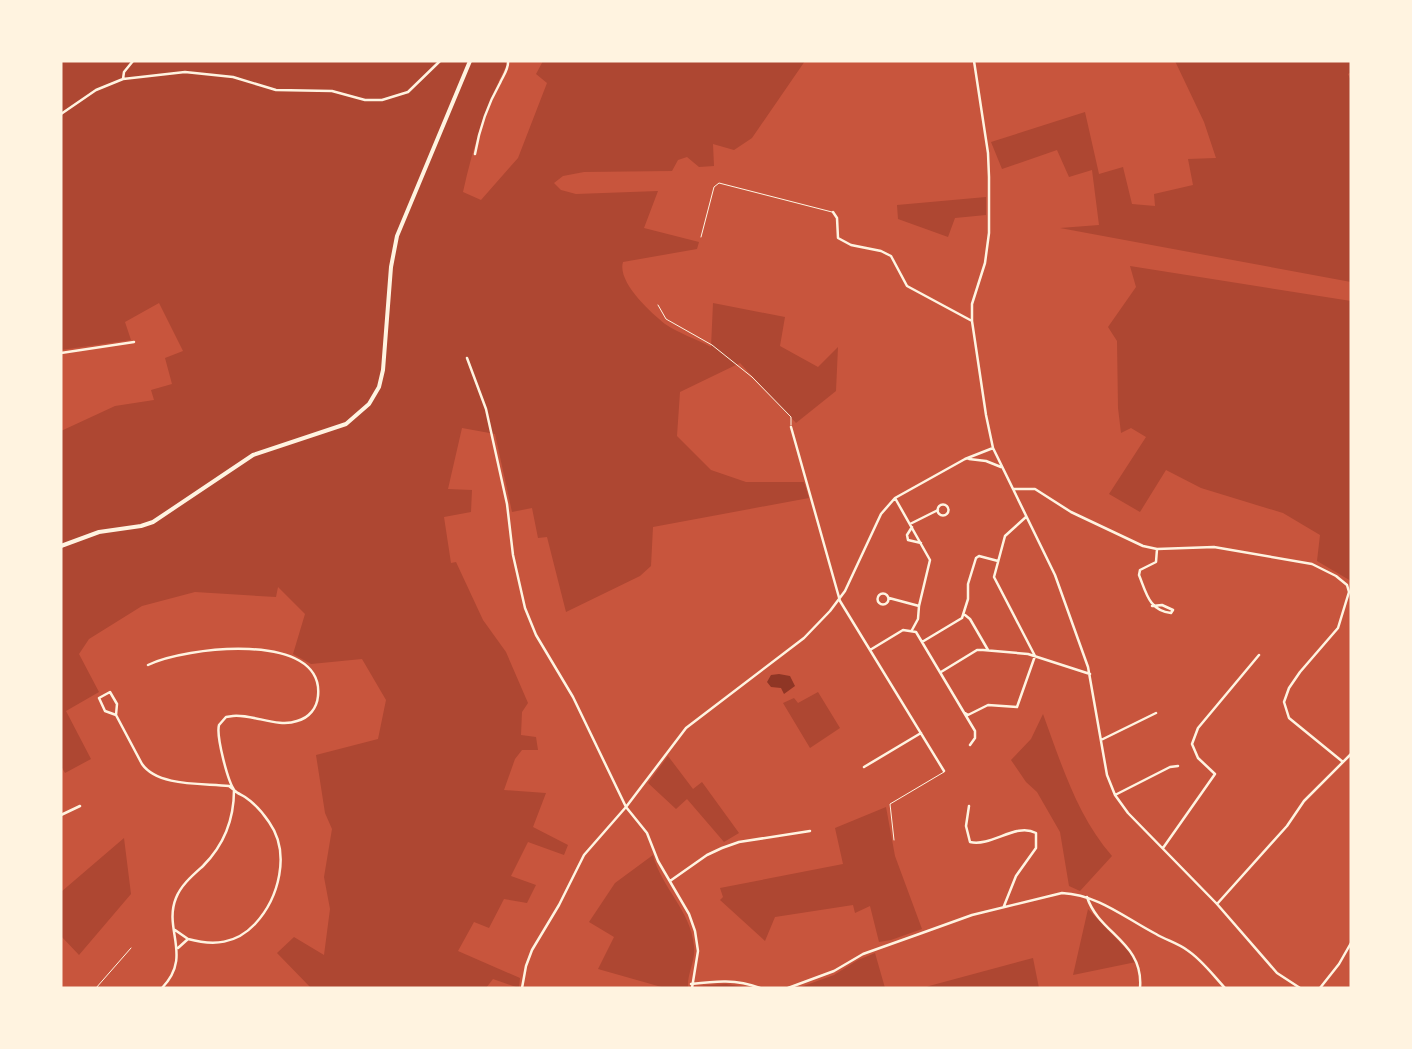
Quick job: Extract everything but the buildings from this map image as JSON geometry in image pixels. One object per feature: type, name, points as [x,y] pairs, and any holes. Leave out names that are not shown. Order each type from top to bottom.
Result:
[{"type":"main road","points":[[61,546],[99,532],[135,528],[153,522],[253,455],[346,424],[369,404],[378,387],[383,370],[391,267],[397,236],[470,61]]},
{"type":"street","points":[[124,79],[124,72],[133,61]]},
{"type":"street","points":[[61,114],[96,90],[124,79],[185,72],[233,77],[282,91],[332,91],[365,100],[382,100],[408,92],[440,61]]},
{"type":"street","points":[[474,154],[483,123],[496,90],[509,66],[508,61]]},
{"type":"street","points":[[974,61],[988,153],[990,212],[985,263],[972,304],[972,321],[993,448],[1055,575],[1090,674],[1107,775],[1116,795],[1128,813],[1217,904],[1277,973],[1300,988]]},
{"type":"street","points":[[833,212],[837,218],[838,238],[851,245],[881,251],[891,256],[907,286],[972,321]]},
{"type":"street","points":[[61,353],[134,342]]},
{"type":"street","points":[[467,358],[486,409],[507,504],[513,555],[525,608],[536,636],[573,697],[626,807],[647,832],[658,861],[689,914],[695,931],[698,951],[692,986],[719,981],[739,982],[760,988]]},
{"type":"street","points":[[791,427],[801,455],[840,600],[944,772]]},
{"type":"street","points":[[522,988],[526,966],[532,950],[559,905],[584,855],[626,807],[686,728],[804,638],[840,600],[881,514],[895,498],[964,459],[993,448]]},
{"type":"street","points":[[964,459],[978,459],[1001,467]]},
{"type":"street","points":[[1013,489],[1034,489],[1071,512],[1143,546],[1157,549],[1214,547],[1312,564],[1336,576],[1347,585],[1347,603],[1338,628],[1300,672],[1289,688],[1284,702],[1289,718],[1343,762]]},
{"type":"street","points":[[895,498],[931,564],[919,606],[918,619],[912,630]]},
{"type":"street","points":[[921,543],[908,540],[907,535],[911,525],[938,510],[942,504],[949,509],[944,516],[938,510]]},
{"type":"street","points":[[965,713],[968,715],[992,705],[1017,707],[1035,656],[994,580],[1005,536],[1026,517]]},
{"type":"street","points":[[1152,606],[1162,605],[1173,610],[1171,613],[1162,612],[1152,606],[1138,574],[1140,570],[1156,562],[1157,549]]},
{"type":"street","points":[[922,642],[965,615],[968,584],[976,558],[979,556],[998,561]]},
{"type":"street","points":[[888,598],[884,604],[877,599],[880,594],[884,593],[888,598],[919,606]]},
{"type":"street","points":[[965,615],[970,619],[988,651]]},
{"type":"street","points":[[870,650],[903,630],[912,630],[918,634],[975,731],[975,738],[970,745]]},
{"type":"street","points":[[148,665],[162,658],[188,653],[251,650],[290,655],[308,665],[318,682],[318,700],[313,710],[302,719],[289,723],[233,716],[226,717],[219,725],[218,745],[234,790],[233,811],[226,834],[219,847],[183,885],[176,898],[173,911],[178,948],[177,964],[173,974],[162,988]]},
{"type":"street","points":[[940,672],[978,650],[1035,656],[1090,674]]},
{"type":"street","points":[[1163,848],[1215,774],[1198,758],[1192,744],[1198,728],[1259,654]]},
{"type":"street","points":[[116,715],[106,711],[99,698],[110,692],[117,704],[116,715],[147,772],[166,780],[229,786],[246,798],[263,814],[275,833],[280,859],[277,885],[263,915],[240,937],[216,944],[188,939],[175,930]]},
{"type":"street","points":[[1101,740],[1156,713]]},
{"type":"street","points":[[864,767],[921,733]]},
{"type":"street","points":[[1217,904],[1287,826],[1304,801],[1351,754]]},
{"type":"street","points":[[1116,795],[1170,767],[1178,766]]},
{"type":"street","points":[[61,815],[80,806]]},
{"type":"street","points":[[969,806],[966,826],[970,842],[989,841],[1021,830],[1031,830],[1036,833],[1036,848],[1016,876],[1004,906]]},
{"type":"street","points":[[670,881],[708,855],[722,848],[739,842],[804,830],[810,831]]},
{"type":"street","points":[[788,988],[834,971],[863,954],[972,915],[1062,893],[1088,897],[1104,902],[1131,920],[1188,951],[1224,988]]},
{"type":"street","points":[[1088,897],[1092,908],[1135,956],[1140,973],[1140,988]]},
{"type":"street","points":[[178,948],[188,939]]},
{"type":"street","points":[[1320,988],[1339,964],[1351,943]]},
{"type":"lane","points":[[701,237],[714,187],[719,183],[833,212]]},
{"type":"lane","points":[[658,305],[666,319],[712,345],[752,377],[791,417],[791,427]]},
{"type":"lane","points":[[894,840],[890,804],[944,772]]},
{"type":"lane","points":[[96,988],[131,948]]},
{"type":"shaded area","points":[[61,61],[503,61],[507,64],[481,126],[463,192],[481,200],[518,158],[547,83],[536,74],[543,61],[805,61],[752,138],[734,150],[713,144],[714,166],[699,167],[687,157],[678,160],[672,171],[584,172],[563,176],[554,183],[561,190],[576,194],[658,191],[644,228],[699,242],[697,249],[623,262],[622,270],[636,296],[651,312],[670,327],[711,347],[713,303],[785,317],[780,346],[818,367],[838,347],[836,391],[796,423],[740,363],[680,392],[677,436],[711,470],[746,482],[804,482],[809,498],[653,527],[651,566],[640,576],[566,612],[547,537],[538,538],[532,508],[512,512],[495,434],[462,428],[448,489],[472,490],[471,512],[444,517],[451,563],[456,562],[483,620],[506,652],[528,703],[522,712],[521,735],[536,737],[538,750],[522,750],[515,759],[504,790],[546,793],[533,827],[568,845],[564,855],[528,842],[511,876],[536,885],[527,903],[504,899],[489,928],[474,922],[458,951],[520,978],[519,988],[493,979],[486,988],[311,988],[277,953],[294,937],[324,955],[330,909],[324,877],[332,829],[325,813],[316,755],[378,739],[386,700],[362,659],[311,664],[293,654],[305,614],[278,587],[276,597],[195,592],[142,606],[89,639],[79,654],[99,692],[66,711],[91,759],[65,773],[61,766],[61,431],[115,406],[154,400],[151,390],[172,384],[165,358],[183,351],[159,303],[125,322],[131,340],[61,350]]},
{"type":"shaded area","points":[[1175,61],[1351,61],[1351,72],[1348,74],[1351,81],[1351,282],[1060,228],[1099,225],[1092,170],[1069,177],[1057,150],[1002,169],[991,142],[1085,112],[1099,174],[1123,167],[1132,204],[1155,206],[1154,194],[1193,185],[1188,159],[1216,158],[1204,122]]},
{"type":"shaded area","points":[[986,197],[986,215],[955,218],[948,237],[898,219],[897,205]]},
{"type":"shaded area","points":[[1130,266],[1351,301],[1351,581],[1317,561],[1320,535],[1283,513],[1201,488],[1166,470],[1140,512],[1109,494],[1146,437],[1131,428],[1121,433],[1118,408],[1117,341],[1108,327],[1136,287]]},
{"type":"shaded area","points":[[771,675],[790,676],[795,686],[784,694],[781,688],[771,687],[767,682]]},
{"type":"shaded area","points":[[818,692],[840,728],[810,748],[783,703],[794,698],[798,703]]},
{"type":"shaded area","points":[[1043,714],[1071,788],[1089,824],[1112,856],[1080,891],[1069,886],[1060,832],[1037,792],[1026,782],[1011,760],[1031,739]]},
{"type":"shaded area","points":[[668,756],[693,789],[702,782],[739,833],[724,842],[687,799],[676,809],[648,783]]},
{"type":"shaded area","points":[[886,807],[895,856],[922,929],[891,940],[879,942],[870,906],[855,913],[853,905],[775,917],[765,941],[720,900],[723,897],[720,888],[843,864],[835,828]]},
{"type":"shaded area","points":[[124,838],[131,894],[79,955],[61,936],[61,892]]},
{"type":"shaded area","points":[[653,855],[662,878],[682,910],[692,933],[694,951],[688,988],[665,988],[598,969],[614,937],[589,922],[615,883]]},
{"type":"shaded area","points":[[1088,909],[1132,955],[1136,962],[1073,975]]},
{"type":"shaded area","points":[[875,953],[885,988],[798,988],[834,975],[858,960]]},
{"type":"shaded area","points":[[1033,958],[1039,988],[925,988],[929,986]]},
{"type":"shaded area","points":[[726,984],[752,988],[696,986]]}]
